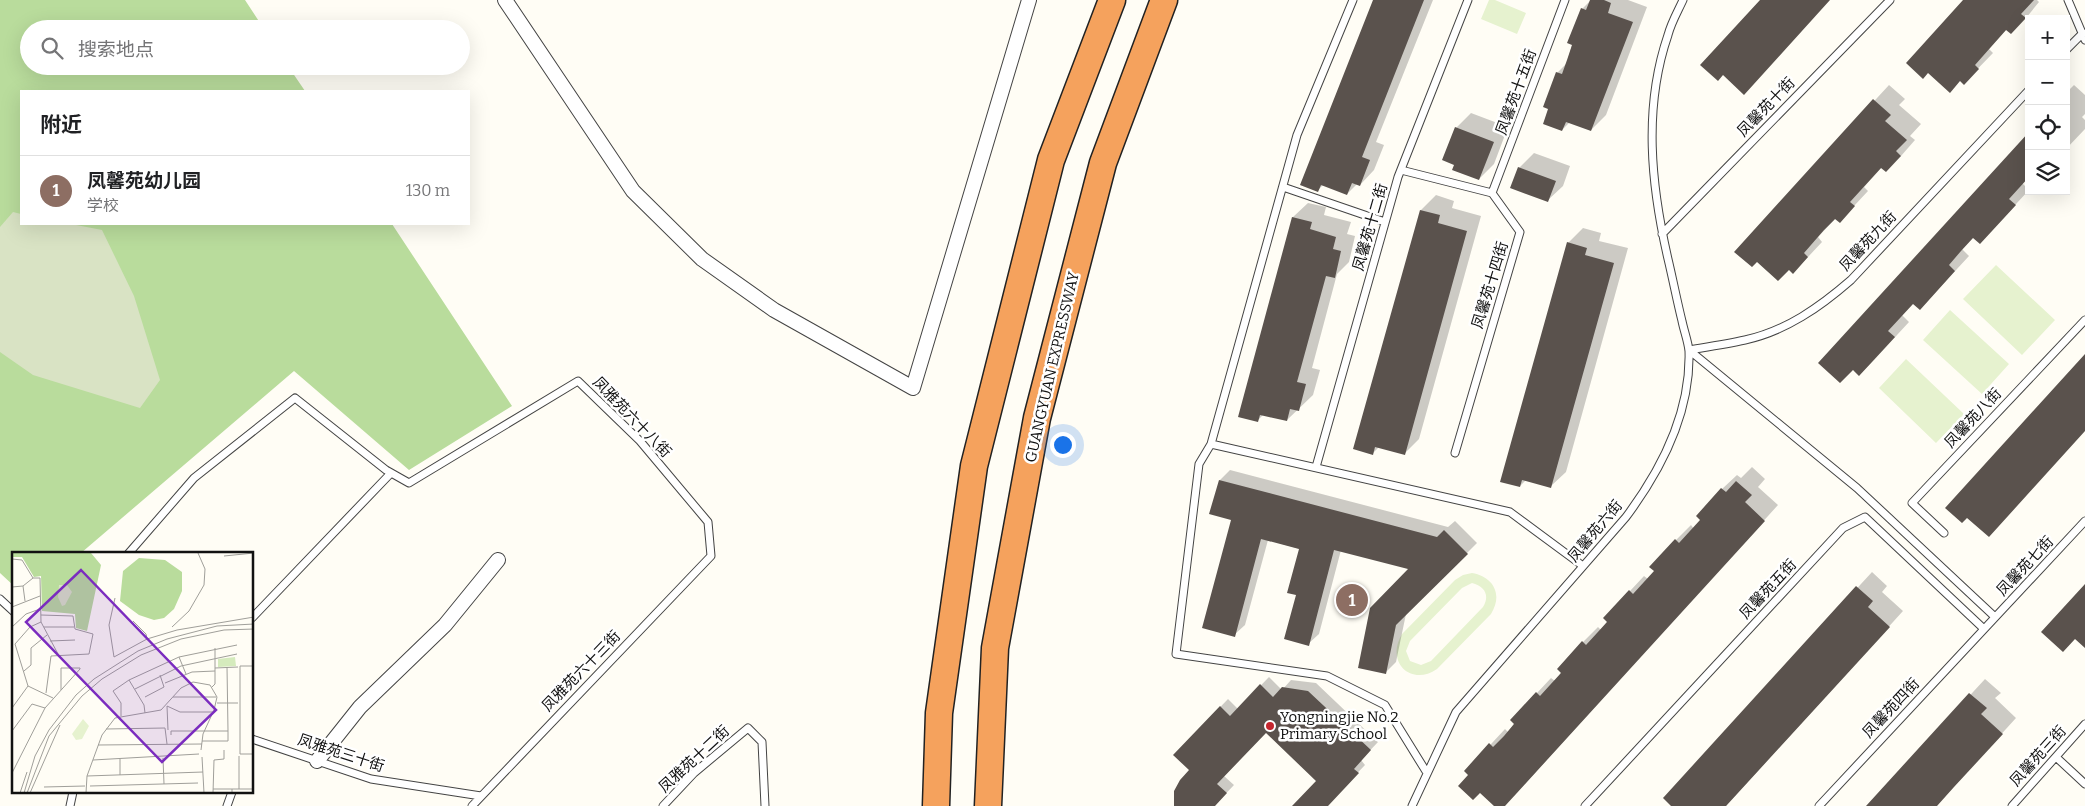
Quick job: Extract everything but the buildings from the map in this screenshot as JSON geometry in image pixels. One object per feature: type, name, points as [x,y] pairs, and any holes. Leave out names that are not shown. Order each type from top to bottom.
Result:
[{"type":"highway","points":[[936,806],[939,713],[974,466],[1051,160],[1112,0]]},
{"type":"highway","name":"GUANGYUAN EXPRESSWAY","points":[[988,806],[995,648],[1037,418],[1102,163],[1164,0]]},
{"type":"street","points":[[505,0],[633,191],[702,259],[774,310],[913,388],[1023,2]]},
{"type":"street","points":[[317,760],[360,707],[446,626],[498,560]]},
{"type":"lane","points":[[1353,0],[1298,134],[1211,444],[1199,464],[1176,654],[1327,676],[1385,705],[1428,774]]},
{"type":"lane","name":"凤馨苑十二街","points":[[1316,468],[1401,170],[1468,0]]},
{"type":"lane","name":"凤馨苑十五街","points":[[1492,194],[1565,0]]},
{"type":"lane","name":"凤馨苑六街","points":[[1412,806],[1456,712],[1626,518],[1648,488],[1666,456],[1679,422],[1686,386],[1689,350],[1662,234],[1651,149],[1653,106],[1658,69],[1665,43],[1683,0]]},
{"type":"lane","name":"凤馨苑十街","points":[[1662,234],[1890,0]]},
{"type":"lane","points":[[2068,0],[2084,36],[2070,47]]},
{"type":"lane","name":"凤馨苑九街","points":[[1689,350],[1746,340],[1765,334],[1802,317],[1836,294],[2025,94]]},
{"type":"lane","points":[[1401,170],[1492,194]]},
{"type":"lane","points":[[1283,187],[1385,222]]},
{"type":"lane","name":"凤馨苑十四街","points":[[1455,453],[1520,232],[1492,194]]},
{"type":"lane","name":"凤馨苑八街","points":[[1944,533],[1912,503],[2085,320]]},
{"type":"lane","points":[[1689,350],[1857,488],[1995,617]]},
{"type":"lane","name":"凤雅苑六十八街","points":[[130,552],[194,478],[295,398],[391,473],[409,483],[578,381],[640,441],[708,522],[711,556]]},
{"type":"lane","points":[[1211,444],[1510,512],[1583,566]]},
{"type":"lane","points":[[254,616],[391,473]]},
{"type":"lane","name":"凤馨苑五街","points":[[1585,806],[1843,528],[1865,517],[1984,629]]},
{"type":"lane","name":"凤馨苑七街","points":[[1984,629],[2085,521]]},
{"type":"lane","name":"凤雅苑六十三街","points":[[472,806],[711,556]]},
{"type":"lane","points":[[1,604],[12,611]]},
{"type":"lane","name":"凤馨苑四街","points":[[1818,806],[1984,629]]},
{"type":"lane","name":"凤馨苑三街","points":[[2012,806],[2085,724]]},
{"type":"lane","name":"凤雅苑十二街","points":[[664,806],[694,773],[748,728],[762,742],[765,806]]},
{"type":"lane","name":"凤雅苑三十街","points":[[254,740],[371,779],[481,796]]},
{"type":"lane","points":[[2056,757],[2085,784]]},
{"type":"lane","points":[[227,806],[231,794]]},
{"type":"green space","points":[[0,0],[245,0],[258,20],[20,20],[20,75],[294,75],[304,90],[20,90],[20,225],[393,225],[512,406],[409,470],[294,371],[82,552],[12,552],[12,584],[0,573]]},
{"type":"green space","points":[[1489,0],[1495,0],[1526,13],[1517,34],[1481,19]]},
{"type":"green space","points":[[13,212],[20,214],[20,225],[76,225],[102,230],[134,296],[160,380],[140,408],[33,375],[0,352],[0,227]]},
{"type":"green space","points":[[1996,265],[2055,320],[2022,355],[1963,299]]},
{"type":"green space","points":[[1950,310],[2009,364],[1982,394],[1923,340]]},
{"type":"green space","points":[[1906,359],[1964,414],[1936,443],[1879,388]]},
{"type":"green space","points":[[1472,573],[1480,575],[1491,583],[1496,594],[1496,600],[1491,614],[1437,669],[1427,674],[1418,675],[1403,669],[1397,654],[1402,634],[1455,580],[1463,575]],"holes":[[[1472,583],[1483,589],[1486,595],[1483,607],[1431,661],[1421,665],[1410,661],[1406,651],[1410,641],[1462,588]]]},
{"type":"place","name":"凤馨苑幼儿园","points":[[1352,600]]},
{"type":"place","name":"Yongningjie No.2 Primary School","points":[[1270,726]]}]
